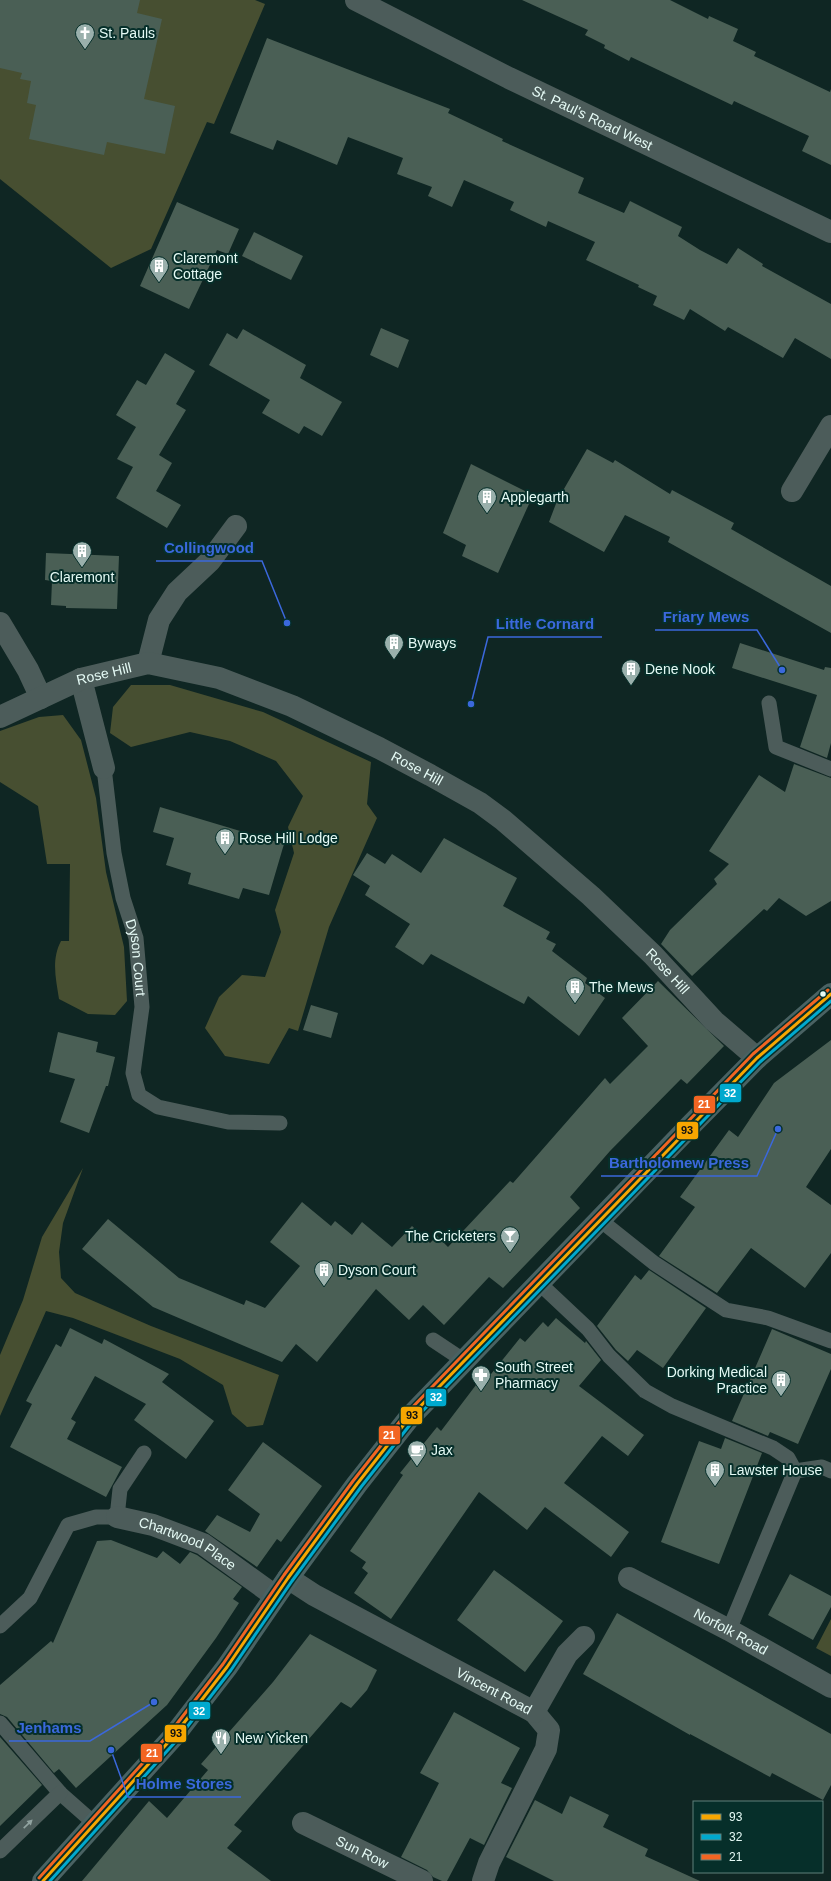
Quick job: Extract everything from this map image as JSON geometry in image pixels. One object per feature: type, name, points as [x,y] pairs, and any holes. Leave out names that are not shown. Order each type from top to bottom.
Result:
[{"type":"main road","points":[[43,1881],[173,1737],[228,1667],[288,1578],[357,1484],[409,1418],[538,1282],[757,1058],[831,994]]},
{"type":"street","name":"St. Paul's Road West","points":[[356,0],[516,82],[831,232]]},
{"type":"street","points":[[792,491],[831,426]]},
{"type":"street","points":[[148,663],[159,620],[173,598],[210,561],[236,526]]},
{"type":"street","points":[[0,623],[28,670],[41,698]]},
{"type":"street","name":"Rose Hill","points":[[0,717],[81,679],[148,663],[219,678],[292,706],[379,748],[480,803],[550,859],[591,896],[653,955],[714,1021],[757,1058]]},
{"type":"street","name":"Dyson Court","points":[[81,679],[104,768]]},
{"type":"street","name":"Chartwood Place","points":[[117,1517],[153,1525],[204,1544],[275,1596]]},
{"type":"street","name":"Vincent Road","points":[[288,1578],[314,1595],[534,1712],[549,1730],[546,1749],[489,1863],[483,1881]]},
{"type":"street","name":"Norfolk Road","points":[[629,1578],[729,1630],[831,1687]]},
{"type":"street","points":[[534,1712],[567,1654],[584,1637]]},
{"type":"street","name":"Sun Row","points":[[302,1822],[422,1881]]},
{"type":"lane","points":[[769,702],[776,747],[831,769]]},
{"type":"lane","name":"Dyson Court","points":[[104,768],[114,853],[123,898],[136,938],[142,1007],[133,1073],[139,1095],[158,1107],[228,1122],[280,1123]]},
{"type":"lane","points":[[600,1220],[654,1264],[726,1310],[768,1318],[831,1341]]},
{"type":"lane","points":[[538,1282],[588,1329],[609,1356],[645,1391],[672,1406],[773,1448],[788,1458],[795,1472],[729,1630]]},
{"type":"lane","points":[[433,1340],[463,1360]]},
{"type":"lane","points":[[0,1626],[30,1598],[68,1525],[96,1517],[117,1517],[120,1489],[144,1453]]},
{"type":"lane","points":[[795,1472],[822,1467],[831,1471]]},
{"type":"lane","points":[[0,1723],[60,1793],[94,1823]]},
{"type":"lane","points":[[0,1851],[60,1793]]},
{"type":"green space","points":[[0,0],[255,0],[265,4],[214,124],[207,122],[151,249],[111,268],[0,179]]},
{"type":"green space","points":[[131,685],[170,685],[263,712],[371,762],[367,804],[377,818],[329,927],[298,1031],[289,1028],[269,1064],[225,1056],[205,1028],[219,997],[242,975],[265,977],[281,932],[275,910],[294,853],[288,827],[303,796],[276,761],[230,741],[190,732],[131,747],[110,733],[113,707]]},
{"type":"green space","points":[[63,715],[81,740],[96,798],[106,872],[124,947],[127,1001],[115,1015],[88,1014],[59,999],[55,962],[61,941],[69,941],[70,864],[47,864],[38,806],[0,782],[0,731],[39,717]]},
{"type":"green space","points":[[83,1168],[63,1223],[59,1252],[61,1278],[75,1293],[151,1326],[279,1375],[263,1425],[247,1427],[232,1414],[223,1385],[180,1359],[73,1318],[46,1311],[0,1416],[0,1355],[23,1300],[42,1237]]},
{"type":"green space","points":[[831,1619],[831,1656],[816,1648]]},
{"type":"building","points":[[0,0],[140,0],[137,13],[162,19],[144,99],[175,106],[165,154],[107,142],[104,155],[29,139],[36,105],[27,103],[31,81],[20,79],[22,73],[0,68]]},
{"type":"building","points":[[522,0],[670,0],[708,19],[709,16],[738,29],[733,41],[756,52],[754,56],[830,92],[831,89],[831,165],[802,151],[809,136],[734,101],[732,105],[631,57],[629,61],[604,48],[605,45],[585,35],[588,30]]},
{"type":"building","points":[[267,38],[450,109],[448,113],[503,139],[502,141],[584,178],[578,193],[624,213],[630,201],[682,227],[678,236],[700,250],[727,264],[738,248],[763,264],[762,266],[831,304],[831,359],[795,338],[783,358],[728,327],[725,331],[690,309],[684,320],[653,305],[657,296],[638,287],[639,285],[586,260],[595,242],[548,221],[546,227],[510,210],[514,202],[464,180],[452,207],[428,196],[432,187],[397,174],[403,158],[348,137],[337,165],[277,140],[273,150],[230,133]]},
{"type":"building","points":[[177,202],[239,229],[228,254],[217,250],[189,309],[140,286]]},
{"type":"building","points":[[254,232],[303,256],[291,280],[242,256]]},
{"type":"building","points":[[381,328],[409,340],[398,368],[370,355]]},
{"type":"building","points":[[243,329],[306,365],[300,378],[342,402],[322,436],[304,426],[299,434],[262,413],[270,400],[209,365],[227,333],[237,339]]},
{"type":"building","points":[[165,353],[195,371],[176,404],[186,410],[159,455],[172,463],[156,491],[181,505],[167,528],[116,498],[133,467],[117,459],[136,427],[116,415],[137,380],[146,385]]},
{"type":"building","points":[[587,449],[613,463],[615,460],[670,494],[672,490],[734,523],[731,529],[831,586],[831,633],[668,542],[670,537],[625,515],[604,552],[549,522],[557,501]]},
{"type":"building","name":"Applegarth","points":[[471,464],[533,495],[498,573],[462,556],[466,545],[443,533]]},
{"type":"building","name":"Claremont","points":[[46,553],[119,556],[117,609],[66,608],[66,606],[51,605],[52,581],[45,580]]},
{"type":"building","points":[[740,643],[824,670],[825,667],[831,668],[831,743],[827,758],[800,747],[817,695],[732,668]]},
{"type":"building","points":[[794,764],[831,778],[831,901],[806,916],[779,898],[767,911],[764,909],[692,976],[661,944],[670,930],[717,884],[714,879],[729,864],[709,851],[759,775],[785,792]]},
{"type":"building","name":"Rose Hill Lodge","points":[[160,807],[284,844],[269,895],[243,888],[239,899],[188,884],[191,873],[166,865],[174,838],[153,832]]},
{"type":"building","points":[[444,838],[517,878],[503,906],[550,932],[546,939],[556,944],[552,951],[587,978],[585,983],[605,998],[579,1036],[528,996],[524,1004],[431,954],[423,965],[395,947],[410,924],[365,895],[370,886],[353,875],[367,853],[385,864],[392,854],[421,873]]},
{"type":"building","points":[[658,981],[724,1046],[687,1084],[681,1079],[610,1151],[570,1197],[580,1208],[503,1288],[489,1277],[444,1325],[423,1305],[409,1320],[376,1289],[317,1362],[296,1344],[282,1362],[153,1307],[82,1249],[108,1219],[179,1278],[244,1305],[246,1300],[265,1308],[300,1266],[270,1242],[302,1202],[331,1226],[335,1221],[352,1235],[362,1222],[392,1247],[412,1226],[430,1243],[437,1236],[448,1247],[510,1181],[513,1183],[605,1078],[610,1084],[648,1046],[622,1018]]},
{"type":"building","points":[[311,1005],[338,1013],[331,1038],[303,1030]]},
{"type":"building","points":[[58,1032],[98,1042],[96,1052],[115,1057],[108,1086],[106,1086],[89,1133],[60,1122],[75,1079],[49,1072]]},
{"type":"building","points":[[831,1040],[831,1149],[806,1187],[831,1205],[831,1253],[805,1288],[751,1248],[717,1293],[659,1256],[695,1207],[680,1197],[729,1130],[738,1137],[774,1083]]},
{"type":"building","points":[[649,1270],[706,1308],[663,1368],[637,1350],[628,1361],[616,1350],[597,1326],[635,1275],[641,1280]]},
{"type":"building","points":[[556,1318],[585,1343],[586,1341],[601,1360],[579,1386],[644,1435],[628,1456],[602,1436],[564,1483],[629,1532],[611,1557],[545,1507],[527,1530],[479,1492],[391,1619],[354,1593],[368,1573],[362,1568],[366,1562],[350,1551],[403,1475],[400,1473],[437,1427],[441,1431],[479,1381],[483,1384],[520,1338],[525,1342],[543,1322],[548,1327]]},
{"type":"building","points":[[70,1328],[102,1344],[104,1339],[169,1374],[162,1382],[214,1421],[186,1459],[134,1420],[146,1404],[95,1376],[71,1419],[76,1422],[67,1439],[122,1467],[106,1497],[10,1447],[32,1404],[26,1401],[56,1344],[61,1347]]},
{"type":"building","name":"Dorking Medical Practice","points":[[772,1329],[831,1354],[831,1369],[798,1444],[770,1432],[768,1436],[732,1421]]},
{"type":"building","name":"Lawster House","points":[[725,1438],[762,1453],[719,1564],[661,1542],[699,1441],[721,1449]]},
{"type":"building","points":[[263,1442],[322,1486],[281,1542],[277,1539],[257,1567],[205,1531],[217,1515],[250,1532],[260,1514],[228,1490]]},
{"type":"building","points":[[111,1540],[157,1558],[163,1551],[180,1564],[190,1552],[197,1555],[242,1587],[233,1599],[239,1603],[216,1638],[167,1705],[76,1788],[59,1769],[54,1773],[7,1717],[0,1714],[0,1685],[51,1641],[53,1643],[97,1541]]},
{"type":"building","points":[[494,1570],[563,1621],[525,1672],[457,1620]]},
{"type":"building","points":[[790,1574],[831,1596],[831,1607],[813,1640],[768,1615]]},
{"type":"building","points":[[617,1613],[831,1734],[831,1785],[823,1800],[772,1773],[770,1777],[690,1735],[583,1674]]},
{"type":"building","points":[[310,1634],[377,1670],[367,1690],[351,1708],[341,1702],[234,1825],[242,1831],[227,1848],[271,1881],[82,1881],[149,1801],[167,1818],[208,1770],[201,1764],[273,1682]]},
{"type":"building","points":[[454,1712],[520,1748],[501,1783],[512,1788],[484,1845],[470,1838],[447,1881],[442,1881],[433,1877],[427,1870],[401,1857],[439,1783],[420,1773]]},
{"type":"building","points":[[0,1737],[42,1785],[0,1826]]},
{"type":"building","points":[[570,1796],[609,1815],[603,1827],[648,1849],[645,1856],[700,1881],[554,1881],[506,1857],[535,1800],[562,1814]]},
{"type":"transit line","name":"21","points":[[39,1878],[169,1734],[223,1664],[284,1575],[353,1481],[405,1415],[753,1054],[828,990]]},
{"type":"transit line","name":"93","points":[[43,1881],[173,1737],[227,1667],[288,1578],[357,1484],[409,1418],[757,1058],[831,994]]},
{"type":"transit line","name":"32","points":[[50,1881],[177,1740],[231,1670],[292,1581],[361,1487],[413,1421],[760,1062],[831,1001]]},
{"type":"place","name":"St. Pauls","points":[[85,50]]},
{"type":"place","name":"Claremont Cottage","points":[[159,283]]},
{"type":"place","name":"Applegarth","points":[[487,514]]},
{"type":"place","name":"Claremont","points":[[82,568]]},
{"type":"place","name":"Collingwood","points":[[287,623]]},
{"type":"place","name":"Byways","points":[[394,660]]},
{"type":"place","name":"Friary Mews","points":[[782,670]]},
{"type":"place","name":"Dene Nook","points":[[631,686]]},
{"type":"place","name":"Little Cornard","points":[[471,704]]},
{"type":"place","name":"Rose Hill Lodge","points":[[225,855]]},
{"type":"place","name":"The Mews","points":[[575,1004]]},
{"type":"place","name":"Bartholomew Press","points":[[778,1129]]},
{"type":"place","name":"The Cricketers","points":[[510,1253]]},
{"type":"place","name":"Dyson Court","points":[[324,1287]]},
{"type":"place","name":"South Street Pharmacy","points":[[481,1392]]},
{"type":"place","name":"Dorking Medical Practice","points":[[781,1397]]},
{"type":"place","name":"Jax","points":[[417,1467]]},
{"type":"place","name":"Lawster House","points":[[715,1487]]},
{"type":"place","name":"Jenhams","points":[[154,1702]]},
{"type":"place","name":"Holme Stores","points":[[111,1750]]},
{"type":"place","name":"New Yicken","points":[[221,1755]]}]
